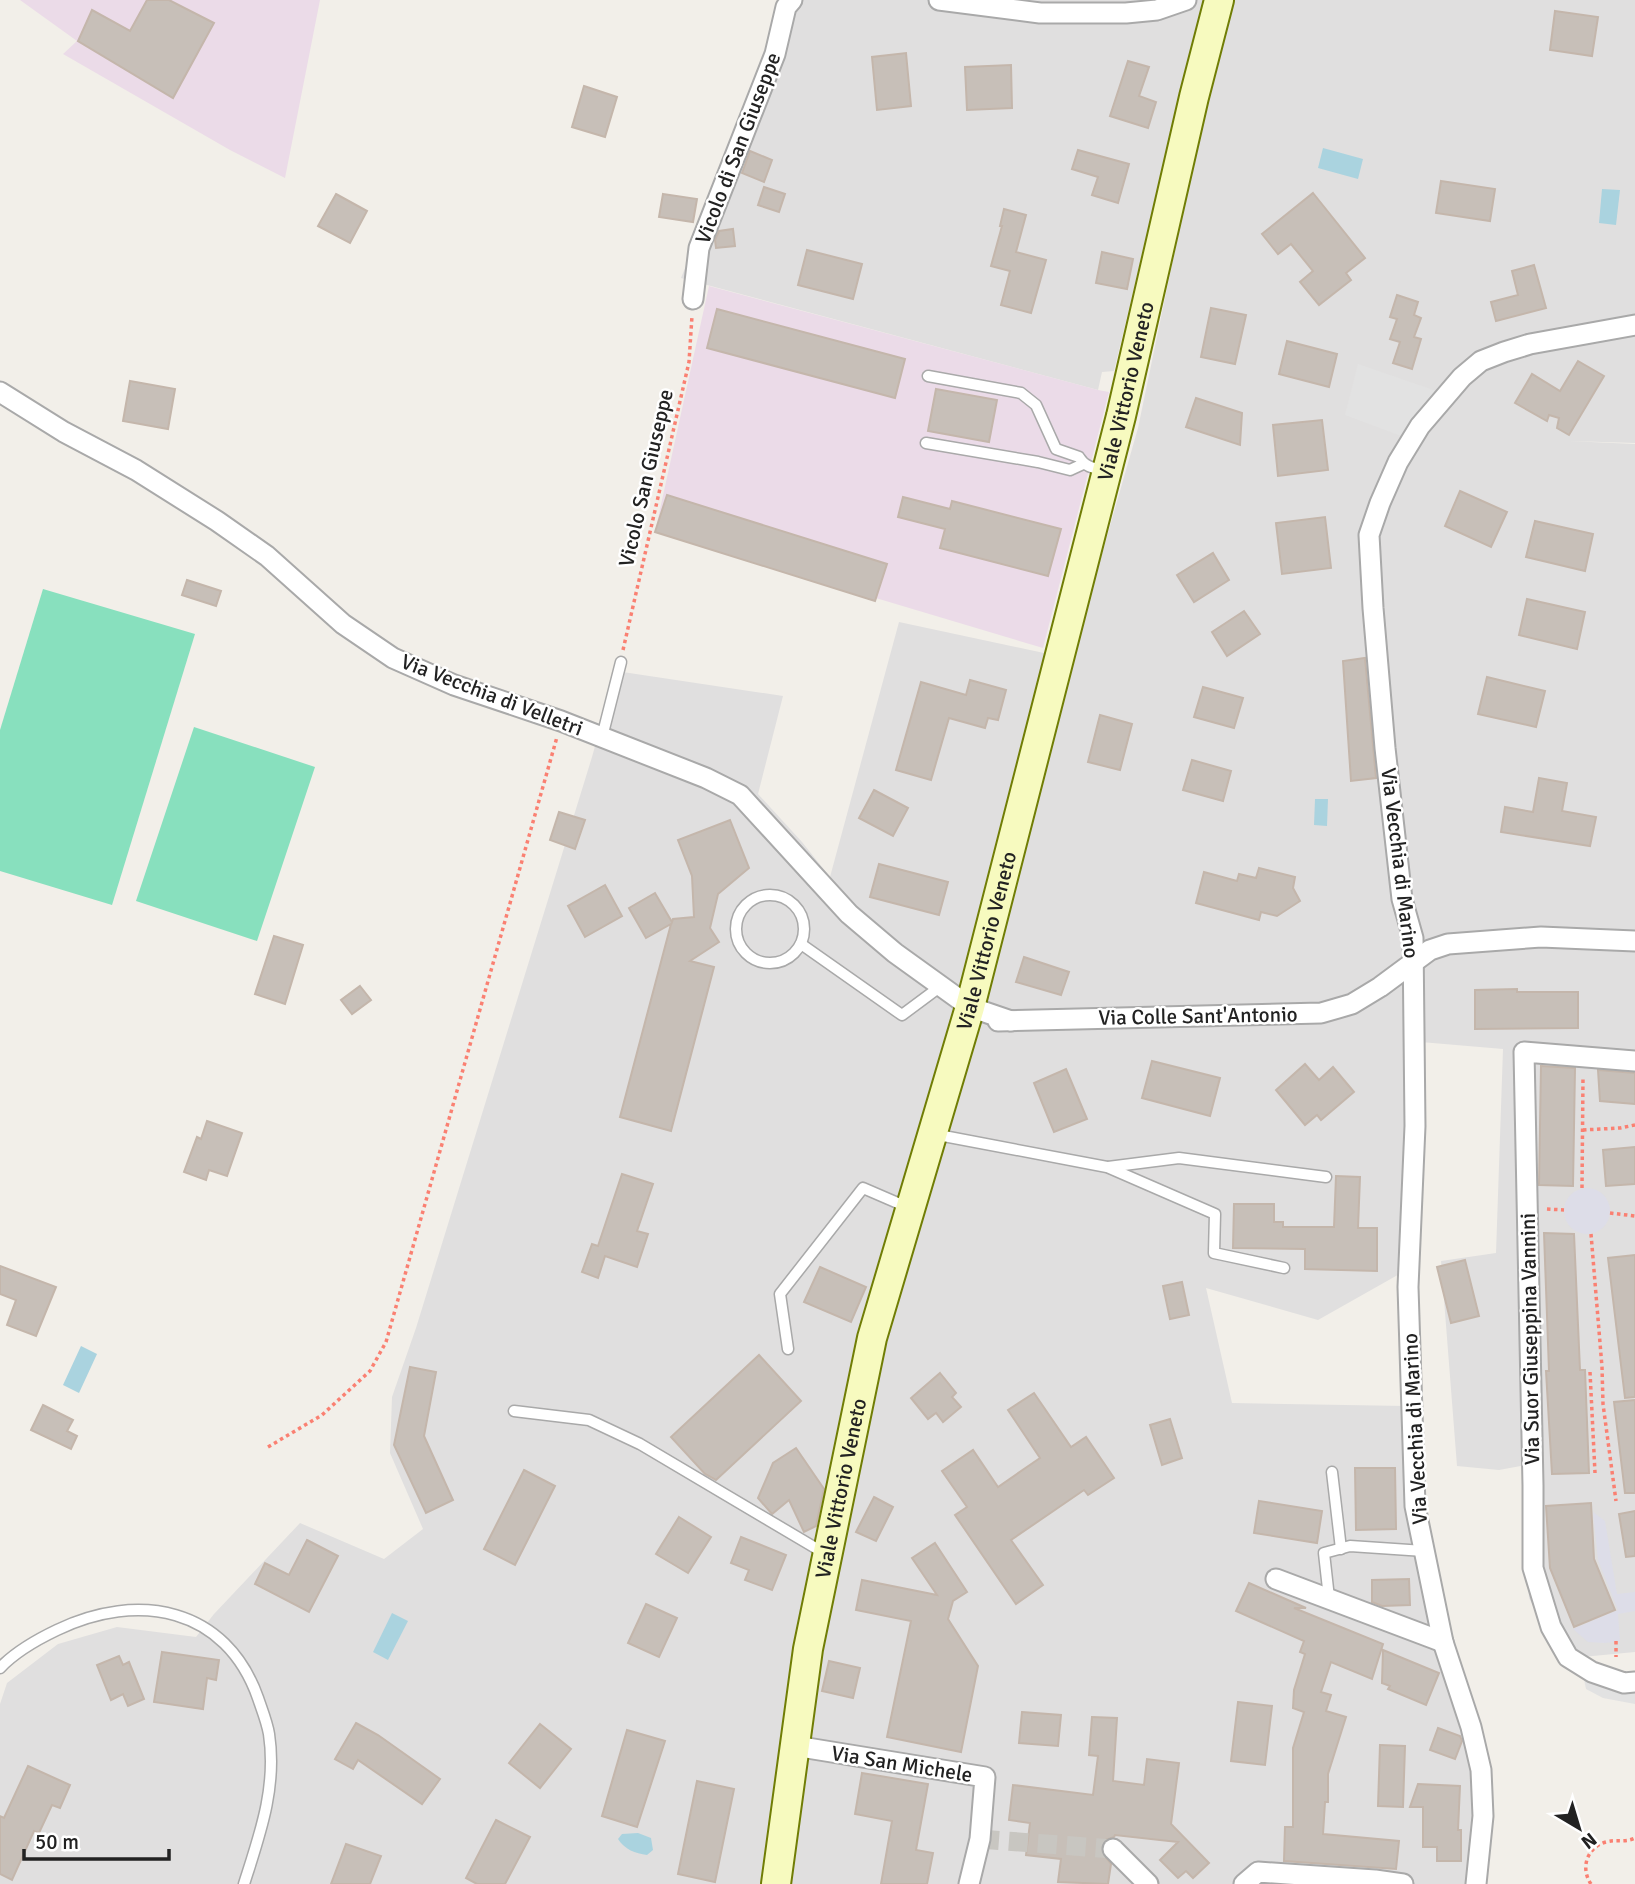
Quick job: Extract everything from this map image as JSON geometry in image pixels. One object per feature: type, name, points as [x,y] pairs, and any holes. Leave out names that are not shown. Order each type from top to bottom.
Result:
[{"type":"main road","name":"Viale Vittorio Veneto","points":[[776,1884],[808,1649],[872,1338],[968,1015],[1095,468],[1121,416],[1219,0]]},
{"type":"street","name":"Vicolo di San Giuseppe","points":[[693,299],[699,248],[775,54],[786,7],[792,0]]},
{"type":"street","points":[[939,0],[1040,13],[1126,13],[1157,10],[1186,0]]},
{"type":"street","name":"Via Vecchia di Marino","points":[[1476,1884],[1483,1816],[1481,1770],[1471,1727],[1443,1642],[1415,1506],[1409,1287],[1415,1126],[1413,938],[1402,899],[1385,748],[1373,608],[1370,535],[1380,503],[1398,462],[1420,426],[1462,377],[1481,361],[1530,344],[1635,325]]},
{"type":"street","name":"Via Vecchia di Velletri","points":[[0,393],[64,432],[136,470],[217,521],[267,556],[343,624],[393,658],[454,685],[602,737],[706,778],[740,795],[849,914],[895,953],[941,986],[968,1015]]},
{"type":"street","points":[[1412,962],[1430,950],[1448,944],[1541,937],[1633,940]]},
{"type":"street","name":"Via Colle Sant'Antonio","points":[[968,1015],[1012,1021],[1321,1013],[1345,1007],[1371,993],[1412,962]]},
{"type":"street","name":"Via Suor Giuseppina Vannini","points":[[1635,1061],[1524,1052],[1533,1568],[1551,1627],[1567,1657],[1592,1672],[1624,1683],[1635,1682]]},
{"type":"street","points":[[1276,1579],[1443,1642]]},
{"type":"street","name":"Via San Michele","points":[[795,1746],[985,1777],[980,1839],[969,1884]]},
{"type":"street","points":[[1113,1849],[1148,1884]]},
{"type":"street","points":[[1244,1884],[1258,1872],[1403,1884]]},
{"type":"lane","points":[[928,376],[1021,393],[1037,405],[1056,449],[1079,457],[1095,468]]},
{"type":"lane","points":[[926,443],[1070,470],[1095,468]]},
{"type":"lane","points":[[602,737],[621,662]]},
{"type":"lane","points":[[763,895],[785,897],[800,912],[804,923],[801,944],[785,960],[762,962],[743,949],[736,928],[738,916],[752,900],[763,895]]},
{"type":"lane","points":[[801,944],[902,1015],[941,986]]},
{"type":"lane","points":[[933,1134],[1107,1167],[1215,1214],[1214,1253],[1284,1268]]},
{"type":"lane","points":[[1107,1167],[1179,1158],[1326,1177]]},
{"type":"lane","points":[[788,1349],[780,1294],[863,1188],[911,1209]]},
{"type":"lane","points":[[514,1411],[589,1420],[640,1444],[827,1555]]},
{"type":"lane","points":[[1332,1472],[1341,1549]]},
{"type":"lane","points":[[1329,1598],[1324,1553],[1350,1546],[1424,1551]]},
{"type":"lane","points":[[0,1668],[29,1644],[50,1633],[72,1623],[110,1612],[150,1611],[171,1614],[194,1621],[215,1635],[237,1658],[250,1679],[269,1733],[272,1770],[269,1796],[244,1884]]},
{"type":"path","name":"Vicolo San Giuseppe","points":[[621,662],[689,362],[693,299]]},
{"type":"path","points":[[268,1447],[322,1415],[370,1371],[386,1342],[561,722]]},
{"type":"path","points":[[1582,1188],[1583,1057]]},
{"type":"path","points":[[1583,1130],[1635,1125]]},
{"type":"path","points":[[1544,1209],[1563,1210]]},
{"type":"path","points":[[1610,1213],[1635,1216]]},
{"type":"path","points":[[1591,1234],[1603,1404],[1616,1501]]},
{"type":"path","points":[[1590,1373],[1595,1473]]},
{"type":"path","points":[[1592,1405],[1603,1404]]},
{"type":"path","points":[[1616,1641],[1616,1657]]},
{"type":"path","points":[[1591,1884],[1585,1871],[1589,1853],[1604,1842],[1635,1838]]},
{"type":"shaded area","points":[[20,0],[320,0],[285,178],[230,150],[63,54],[77,41]]},
{"type":"shaded area","points":[[783,0],[1203,0],[1114,371],[1102,372],[1098,390],[681,278],[756,93]]},
{"type":"shaded area","points":[[1227,0],[1635,0],[1635,443],[1569,441],[1635,444],[1635,1652],[1561,1659],[1529,1598],[1523,1508],[1526,1465],[1499,1470],[1457,1466],[1441,1261],[1496,1253],[1503,1049],[1409,1041],[1403,1272],[1318,1320],[1206,1288],[1232,1403],[1406,1406],[1411,1505],[1476,1753],[1476,1884],[0,1884],[0,1704],[7,1683],[58,1644],[117,1627],[196,1637],[214,1614],[300,1523],[384,1559],[423,1529],[390,1453],[392,1397],[416,1328],[616,671],[783,696],[758,794],[830,877],[899,622],[1072,659],[1138,428]]},
{"type":"shaded area","points":[[709,286],[1109,392],[1043,648],[655,532]]},
{"type":"shaded area","points":[[1358,364],[1448,395],[1412,440],[1345,415]]},
{"type":"shaded area","points":[[1587,1188],[1603,1195],[1610,1211],[1603,1227],[1587,1234],[1571,1227],[1564,1211],[1571,1195]]},
{"type":"shaded area","points":[[1593,1512],[1605,1521],[1617,1594],[1635,1592],[1635,1611],[1618,1614],[1620,1641],[1588,1642],[1573,1629],[1618,1610],[1598,1560]]},
{"type":"shaded area","points":[[1581,1665],[1635,1682],[1635,1704],[1603,1698],[1586,1689]]},
{"type":"green space","points":[[43,589],[195,634],[112,905],[0,871],[0,730]]},
{"type":"green space","points":[[194,727],[315,767],[257,941],[136,901]]},
{"type":"water","points":[[1323,148],[1363,159],[1358,179],[1318,168]]},
{"type":"water","points":[[1602,189],[1620,190],[1616,225],[1599,223]]},
{"type":"water","points":[[1315,799],[1328,799],[1327,826],[1314,825]]},
{"type":"water","points":[[81,1346],[97,1354],[79,1393],[63,1385]]},
{"type":"water","points":[[392,1613],[408,1621],[388,1660],[373,1652]]},
{"type":"water","points":[[638,1833],[651,1838],[653,1850],[647,1855],[631,1850],[618,1839],[622,1834]]},
{"type":"building","points":[[147,0],[169,0],[214,23],[173,98],[78,41],[92,10],[130,31]]},
{"type":"building","points":[[1555,11],[1598,17],[1592,56],[1550,50]]},
{"type":"building","points":[[906,53],[911,106],[877,110],[872,57]]},
{"type":"building","points":[[1128,61],[1149,67],[1139,96],[1156,102],[1148,128],[1110,116]]},
{"type":"building","points":[[1011,65],[1012,108],[967,110],[965,67]]},
{"type":"building","points":[[584,86],[617,97],[605,137],[572,127]]},
{"type":"building","points":[[1078,150],[1129,164],[1118,203],[1092,195],[1098,177],[1072,169]]},
{"type":"building","points":[[750,151],[772,160],[764,182],[742,173]]},
{"type":"building","points":[[1441,181],[1495,189],[1490,221],[1436,213]]},
{"type":"building","points":[[764,187],[785,194],[779,212],[758,205]]},
{"type":"building","points":[[1313,193],[1365,258],[1346,273],[1351,280],[1319,305],[1300,282],[1313,271],[1291,244],[1278,254],[1262,234]]},
{"type":"building","points":[[336,194],[367,211],[350,243],[318,226]]},
{"type":"building","points":[[663,194],[697,199],[693,222],[659,217]]},
{"type":"building","points":[[1004,209],[1026,215],[1016,252],[1046,260],[1031,313],[1001,305],[1010,271],[991,266]]},
{"type":"building","points":[[733,229],[735,246],[716,248],[715,240],[719,231]]},
{"type":"building","points":[[807,250],[862,264],[853,299],[798,285]]},
{"type":"building","points":[[1102,252],[1133,259],[1127,289],[1096,283]]},
{"type":"building","points":[[1534,265],[1546,308],[1496,321],[1491,302],[1518,295],[1512,271]]},
{"type":"building","points":[[1397,295],[1418,302],[1414,315],[1421,318],[1414,337],[1421,339],[1412,369],[1393,363],[1400,342],[1390,339],[1397,319],[1390,317]]},
{"type":"building","points":[[1211,308],[1246,315],[1235,364],[1201,357]]},
{"type":"building","points":[[717,309],[905,359],[895,398],[707,348]]},
{"type":"building","points":[[1287,341],[1337,354],[1329,387],[1279,374]]},
{"type":"building","points":[[1578,361],[1604,376],[1569,435],[1557,428],[1559,418],[1549,415],[1547,421],[1515,403],[1532,374],[1560,391]]},
{"type":"building","points":[[130,381],[175,389],[168,429],[123,421]]},
{"type":"building","points":[[936,389],[997,400],[989,442],[928,431]]},
{"type":"building","points":[[1196,398],[1242,413],[1240,445],[1186,427]]},
{"type":"building","points":[[1322,420],[1328,470],[1278,476],[1273,425]]},
{"type":"building","points":[[1460,491],[1507,512],[1491,547],[1445,526]]},
{"type":"building","points":[[667,495],[887,564],[875,601],[655,532]]},
{"type":"building","points":[[903,497],[950,509],[952,501],[1061,529],[1048,576],[940,548],[945,529],[898,517]]},
{"type":"building","points":[[1325,517],[1331,568],[1282,574],[1276,523]]},
{"type":"building","points":[[1535,521],[1593,534],[1585,571],[1526,557]]},
{"type":"building","points":[[1213,553],[1229,580],[1194,602],[1177,575]]},
{"type":"building","points":[[187,580],[221,591],[216,606],[182,595]]},
{"type":"building","points":[[1527,599],[1585,612],[1577,649],[1519,635]]},
{"type":"building","points":[[1244,611],[1260,634],[1227,656],[1212,632]]},
{"type":"building","points":[[1365,658],[1376,778],[1351,781],[1343,661]]},
{"type":"building","points":[[1487,677],[1545,691],[1536,727],[1478,714]]},
{"type":"building","points":[[970,680],[1006,690],[998,720],[988,718],[985,728],[949,718],[931,780],[896,770],[921,682],[966,695]]},
{"type":"building","points":[[1203,687],[1243,698],[1234,728],[1194,717]]},
{"type":"building","points":[[1100,715],[1132,724],[1120,770],[1088,762]]},
{"type":"building","points":[[1192,760],[1231,771],[1223,801],[1183,790]]},
{"type":"building","points":[[1539,778],[1567,783],[1562,811],[1596,817],[1590,846],[1501,832],[1505,807],[1533,812]]},
{"type":"building","points":[[874,790],[908,808],[893,836],[859,818]]},
{"type":"building","points":[[559,812],[585,820],[575,849],[550,840]]},
{"type":"building","points":[[730,820],[749,868],[718,894],[710,928],[719,942],[690,961],[714,967],[671,1131],[620,1117],[671,924],[646,938],[629,908],[655,893],[672,922],[673,919],[694,917],[692,876],[678,840]]},
{"type":"building","points":[[879,864],[948,882],[939,915],[870,897]]},
{"type":"building","points":[[1259,868],[1295,877],[1293,888],[1300,901],[1277,916],[1261,912],[1259,920],[1196,903],[1204,872],[1237,881],[1239,874],[1256,878]]},
{"type":"building","points":[[605,885],[622,916],[585,937],[568,906]]},
{"type":"building","points":[[274,936],[303,945],[285,1004],[255,994]]},
{"type":"building","points":[[1024,957],[1069,972],[1061,995],[1016,982]]},
{"type":"building","points":[[360,986],[371,1000],[352,1014],[341,1000]]},
{"type":"building","points":[[1517,989],[1517,992],[1578,992],[1578,1028],[1475,1029],[1475,990]]},
{"type":"building","points":[[1152,1061],[1220,1078],[1210,1116],[1142,1098]]},
{"type":"building","points":[[1305,1064],[1319,1080],[1333,1067],[1354,1092],[1321,1120],[1317,1115],[1305,1125],[1276,1090]]},
{"type":"building","points":[[1541,1066],[1575,1068],[1573,1186],[1539,1185]]},
{"type":"building","points":[[1066,1069],[1087,1119],[1054,1132],[1034,1083]]},
{"type":"building","points":[[1598,1070],[1635,1073],[1635,1104],[1600,1101]]},
{"type":"building","points":[[207,1121],[242,1133],[227,1176],[209,1170],[206,1180],[184,1172],[197,1137],[201,1139]]},
{"type":"building","points":[[1635,1147],[1635,1184],[1606,1186],[1603,1150]]},
{"type":"building","points":[[622,1174],[653,1184],[637,1231],[648,1234],[637,1267],[605,1256],[598,1278],[582,1272],[592,1244],[598,1246]]},
{"type":"building","points":[[1336,1176],[1360,1177],[1358,1228],[1377,1228],[1377,1271],[1305,1269],[1305,1249],[1233,1248],[1234,1204],[1274,1204],[1274,1222],[1283,1222],[1283,1227],[1334,1227]]},
{"type":"building","points":[[1544,1233],[1574,1234],[1580,1370],[1585,1370],[1589,1473],[1552,1474],[1546,1371],[1549,1371]]},
{"type":"building","points":[[1635,1255],[1635,1397],[1625,1398],[1608,1258]]},
{"type":"building","points":[[1465,1260],[1479,1316],[1451,1323],[1437,1267]]},
{"type":"building","points":[[0,1266],[56,1287],[36,1336],[7,1325],[16,1300],[0,1294]]},
{"type":"building","points":[[820,1267],[866,1287],[851,1322],[804,1302]]},
{"type":"building","points":[[1182,1282],[1189,1315],[1170,1319],[1163,1286]]},
{"type":"building","points":[[759,1355],[801,1401],[716,1480],[705,1474],[671,1437]]},
{"type":"building","points":[[410,1367],[436,1372],[424,1436],[453,1500],[426,1513],[394,1445]]},
{"type":"building","points":[[940,1373],[956,1393],[952,1397],[961,1407],[943,1422],[936,1413],[928,1419],[911,1398]]},
{"type":"building","points":[[1034,1393],[1071,1447],[1086,1437],[1114,1478],[1088,1495],[1084,1490],[1011,1540],[1043,1585],[1016,1604],[955,1515],[967,1507],[942,1471],[973,1450],[998,1487],[1040,1458],[1008,1410]]},
{"type":"building","points":[[1635,1400],[1635,1493],[1625,1493],[1614,1402]]},
{"type":"building","points":[[43,1405],[73,1420],[67,1431],[77,1436],[71,1449],[31,1430]]},
{"type":"building","points":[[1170,1419],[1182,1458],[1162,1465],[1150,1425]]},
{"type":"building","points":[[796,1448],[824,1489],[816,1526],[804,1532],[789,1500],[772,1514],[758,1498],[773,1463]]},
{"type":"building","points":[[1355,1468],[1395,1468],[1396,1529],[1356,1530]]},
{"type":"building","points":[[524,1470],[555,1486],[515,1565],[484,1549]]},
{"type":"building","points":[[874,1497],[893,1507],[876,1541],[856,1532]]},
{"type":"building","points":[[1259,1501],[1322,1511],[1317,1543],[1254,1533]]},
{"type":"building","points":[[1591,1503],[1594,1559],[1615,1610],[1574,1627],[1550,1568],[1546,1506]]},
{"type":"building","points":[[1635,1511],[1635,1556],[1626,1557],[1619,1514]]},
{"type":"building","points":[[679,1517],[711,1537],[688,1573],[656,1554]]},
{"type":"building","points":[[741,1537],[786,1555],[772,1590],[745,1580],[749,1570],[731,1563]]},
{"type":"building","points":[[307,1540],[338,1556],[309,1612],[255,1584],[265,1563],[289,1575]]},
{"type":"building","points":[[935,1543],[967,1592],[953,1601],[948,1619],[978,1666],[961,1752],[887,1737],[911,1621],[856,1610],[862,1580],[937,1595],[912,1558]]},
{"type":"building","points":[[1409,1579],[1410,1605],[1382,1606],[1372,1602],[1372,1580]]},
{"type":"building","points":[[1249,1583],[1306,1608],[1294,1608],[1383,1644],[1372,1679],[1331,1662],[1321,1692],[1331,1695],[1326,1711],[1346,1717],[1328,1774],[1328,1802],[1325,1802],[1323,1834],[1399,1841],[1396,1869],[1284,1861],[1285,1827],[1293,1827],[1293,1748],[1304,1712],[1293,1708],[1294,1690],[1305,1654],[1300,1652],[1304,1641],[1236,1611]]},
{"type":"building","points":[[646,1604],[677,1618],[659,1657],[628,1643]]},
{"type":"building","points":[[1383,1650],[1439,1673],[1426,1705],[1388,1689],[1390,1686],[1382,1683]]},
{"type":"building","points":[[162,1652],[219,1660],[216,1680],[207,1678],[203,1709],[154,1702]]},
{"type":"building","points":[[119,1656],[123,1665],[129,1662],[144,1699],[128,1706],[123,1694],[111,1700],[97,1665]]},
{"type":"building","points":[[829,1661],[860,1668],[853,1698],[822,1691]]},
{"type":"building","points":[[1238,1702],[1272,1706],[1265,1765],[1231,1761]]},
{"type":"building","points":[[1022,1712],[1061,1715],[1058,1746],[1019,1743]]},
{"type":"building","points":[[1092,1717],[1117,1718],[1113,1781],[1144,1785],[1147,1759],[1179,1763],[1171,1824],[1209,1863],[1193,1878],[1186,1871],[1178,1878],[1160,1860],[1178,1842],[1115,1835],[1105,1840],[1101,1851],[1111,1864],[1108,1884],[1058,1882],[1061,1859],[1026,1855],[1030,1823],[1009,1820],[1013,1785],[1093,1795],[1098,1756],[1089,1755]]},
{"type":"building","points":[[356,1723],[378,1735],[440,1779],[422,1804],[358,1760],[353,1769],[335,1759]]},
{"type":"building","points":[[540,1724],[571,1749],[540,1788],[509,1763]]},
{"type":"building","points":[[1438,1728],[1460,1736],[1462,1741],[1455,1759],[1430,1750]]},
{"type":"building","points":[[627,1730],[665,1741],[637,1827],[602,1816]]},
{"type":"building","points":[[1380,1745],[1405,1746],[1403,1807],[1378,1806]]},
{"type":"building","points":[[28,1766],[70,1785],[60,1808],[52,1805],[39,1833],[34,1831],[12,1880],[0,1874],[0,1816],[4,1818]]},
{"type":"building","points":[[862,1773],[928,1784],[916,1850],[933,1853],[927,1884],[881,1884],[892,1821],[855,1814]]},
{"type":"building","points":[[697,1781],[734,1789],[715,1882],[678,1874]]},
{"type":"building","points":[[1418,1784],[1460,1786],[1458,1830],[1461,1830],[1461,1861],[1437,1861],[1437,1847],[1423,1847],[1423,1807],[1410,1807]]},
{"type":"building","points":[[496,1820],[530,1837],[505,1884],[477,1884],[466,1878]]},
{"type":"building","points":[[346,1844],[381,1856],[370,1884],[331,1884]]},
{"type":"tunnel","points":[[980,1839],[1113,1849]]}]
